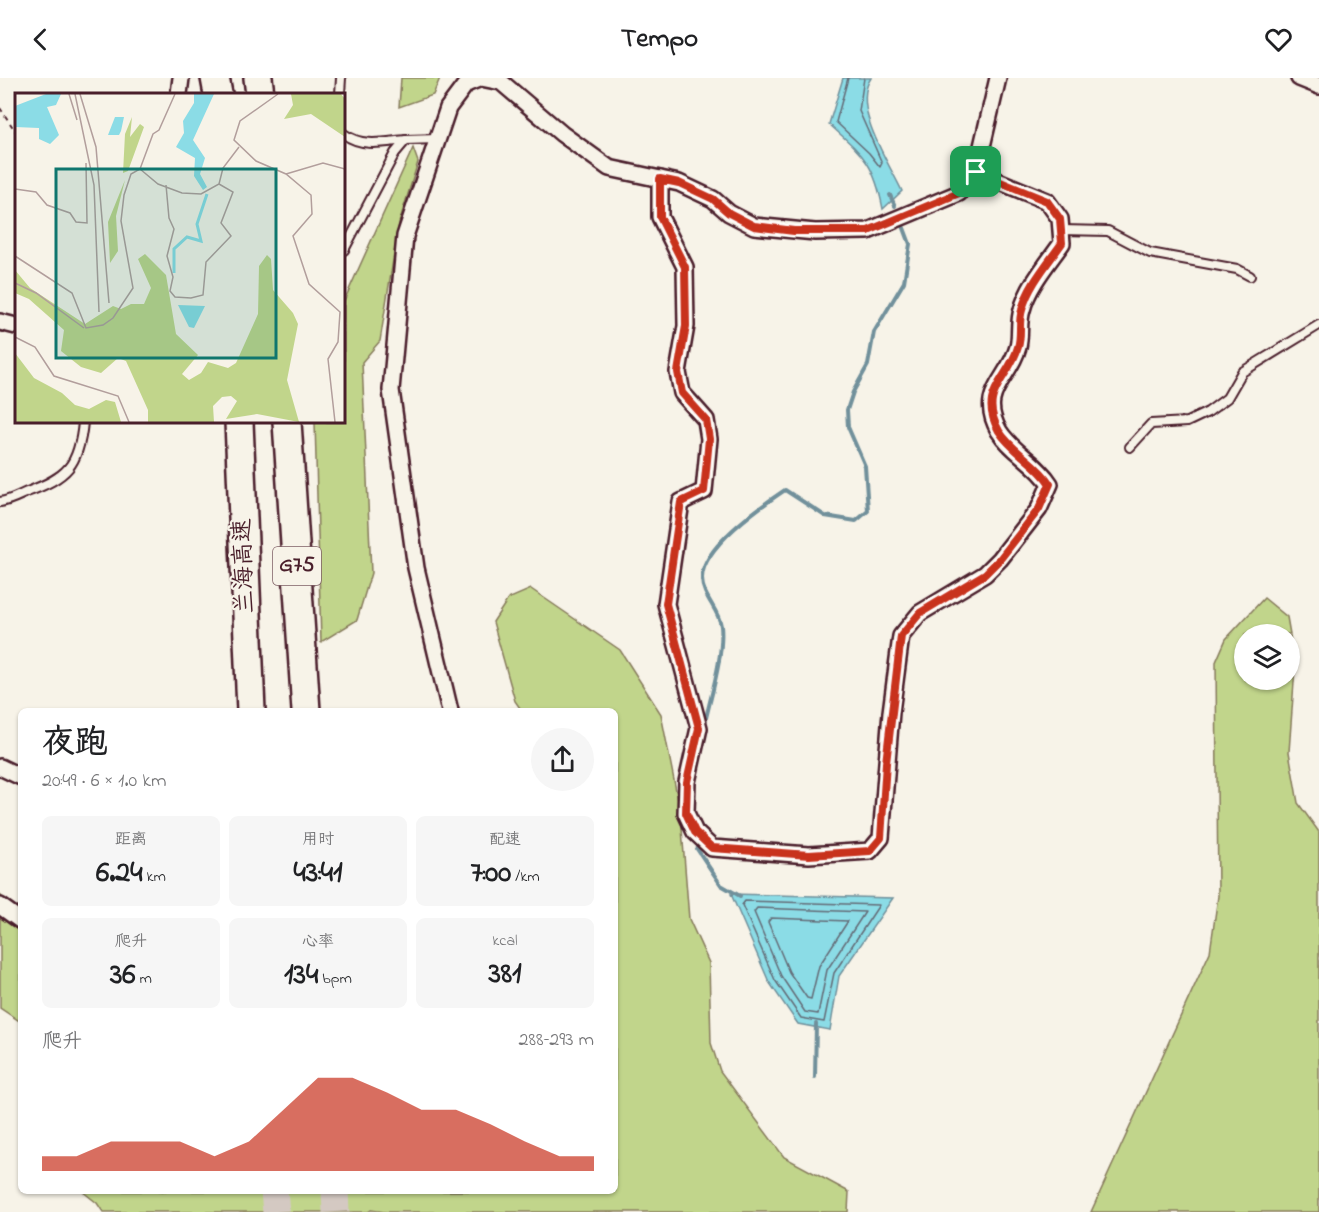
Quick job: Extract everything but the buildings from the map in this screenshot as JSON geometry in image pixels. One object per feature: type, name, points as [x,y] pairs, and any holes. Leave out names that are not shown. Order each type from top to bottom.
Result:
[{"type":"highway","points":[[215,78],[218,93]]},
{"type":"highway","points":[[258,78],[260,93]]},
{"type":"highway","name":"兰海高速","points":[[239,423],[251,708]]},
{"type":"highway","name":"兰海高速","points":[[287,423],[306,708]]},
{"type":"street","points":[[179,93],[181,78]]},
{"type":"street","points":[[449,708],[416,568],[392,390],[405,236],[448,108],[466,84],[481,78],[502,80],[562,134],[609,168],[679,183],[713,199],[729,213],[754,226],[794,231],[868,231],[959,193],[976,172],[998,78]]},
{"type":"street","points":[[1299,78],[1319,86]]},
{"type":"street","points":[[660,179],[660,217],[685,267],[686,326],[678,372],[682,393],[706,420],[709,439],[704,491],[681,502],[666,604],[699,728],[687,782],[686,813],[695,832],[712,848],[809,855],[870,851],[881,838],[888,743],[901,636],[920,613],[985,574],[1000,559],[1039,509],[1050,484],[1043,473],[1016,450],[999,431],[990,407],[995,386],[1011,363],[1019,346],[1022,310],[1040,274],[1062,243],[1060,219],[1047,201],[976,172]]},
{"type":"street","points":[[0,322],[15,326]]},
{"type":"street","points":[[0,767],[18,776]]},
{"type":"street","points":[[0,906],[18,919]]},
{"type":"lane","points":[[340,93],[341,78]]},
{"type":"lane","points":[[345,135],[353,141],[366,144],[437,139]]},
{"type":"lane","points":[[345,248],[395,153],[406,140]]},
{"type":"lane","points":[[1061,230],[1108,231],[1150,253],[1237,269],[1250,276]]},
{"type":"lane","points":[[1130,447],[1151,424],[1186,422],[1208,412],[1227,398],[1242,372],[1319,325]]},
{"type":"lane","points":[[0,502],[48,485],[66,473],[81,443],[83,423]]},
{"type":"path","points":[[0,108],[15,130]]},
{"type":"green space","points":[[401,78],[440,78],[433,95],[399,107]]},
{"type":"green space","points":[[413,148],[418,162],[399,223],[380,341],[362,362],[371,573],[357,620],[321,642],[315,423],[345,423],[345,299]]},
{"type":"green space","points":[[531,589],[620,650],[661,714],[681,816],[689,919],[709,963],[711,1043],[720,1071],[784,1157],[849,1192],[848,1212],[385,1212],[371,1210],[368,1212],[103,1212],[97,1203],[86,1194],[618,1194],[618,708],[520,708],[515,701],[493,622],[508,599]]},
{"type":"green space","points":[[1264,598],[1287,617],[1288,624],[1240,624]]},
{"type":"green space","points":[[1234,630],[1234,690],[1293,690],[1289,752],[1298,803],[1319,832],[1319,1212],[1091,1212],[1210,952],[1218,896],[1216,662],[1226,639]]},
{"type":"green space","points":[[0,895],[18,910],[18,1020],[0,1008]]},
{"type":"water","points":[[843,78],[871,78],[866,90],[869,119],[881,151],[902,191],[883,209],[876,180],[865,160],[829,124]]},
{"type":"water","points":[[731,894],[893,898],[839,976],[830,1030],[798,1024],[769,982]]},
{"type":"waterway","points":[[890,195],[895,206]]},
{"type":"waterway","points":[[704,727],[719,663],[721,638],[720,620],[707,597],[702,579],[704,567],[711,554],[734,529],[785,490],[825,516],[856,521],[868,511],[865,466],[848,427],[847,410],[853,392],[868,365],[874,332],[904,282],[910,244],[904,228]]},
{"type":"waterway","points":[[697,849],[721,885],[740,896]]},
{"type":"waterway","points":[[815,1077],[816,1024]]},
{"type":"tunnel","points":[[274,1194],[276,1212]]},
{"type":"tunnel","points":[[335,1194],[336,1212]]},
{"type":"route","points":[[976,172],[1047,201],[1060,219],[1062,243],[1040,274],[1022,310],[1019,346],[1011,363],[995,386],[990,407],[999,431],[1016,450],[1043,473],[1050,484],[1039,509],[1000,559],[985,574],[920,613],[901,636],[891,712],[881,838],[870,851],[809,855],[712,848],[695,832],[686,813],[687,782],[699,728],[666,604],[681,502],[704,491],[709,439],[706,420],[682,393],[678,372],[686,326],[685,267],[660,217],[660,179],[679,183],[713,199],[729,213],[754,226],[815,232],[868,231],[959,193],[976,172]]}]
